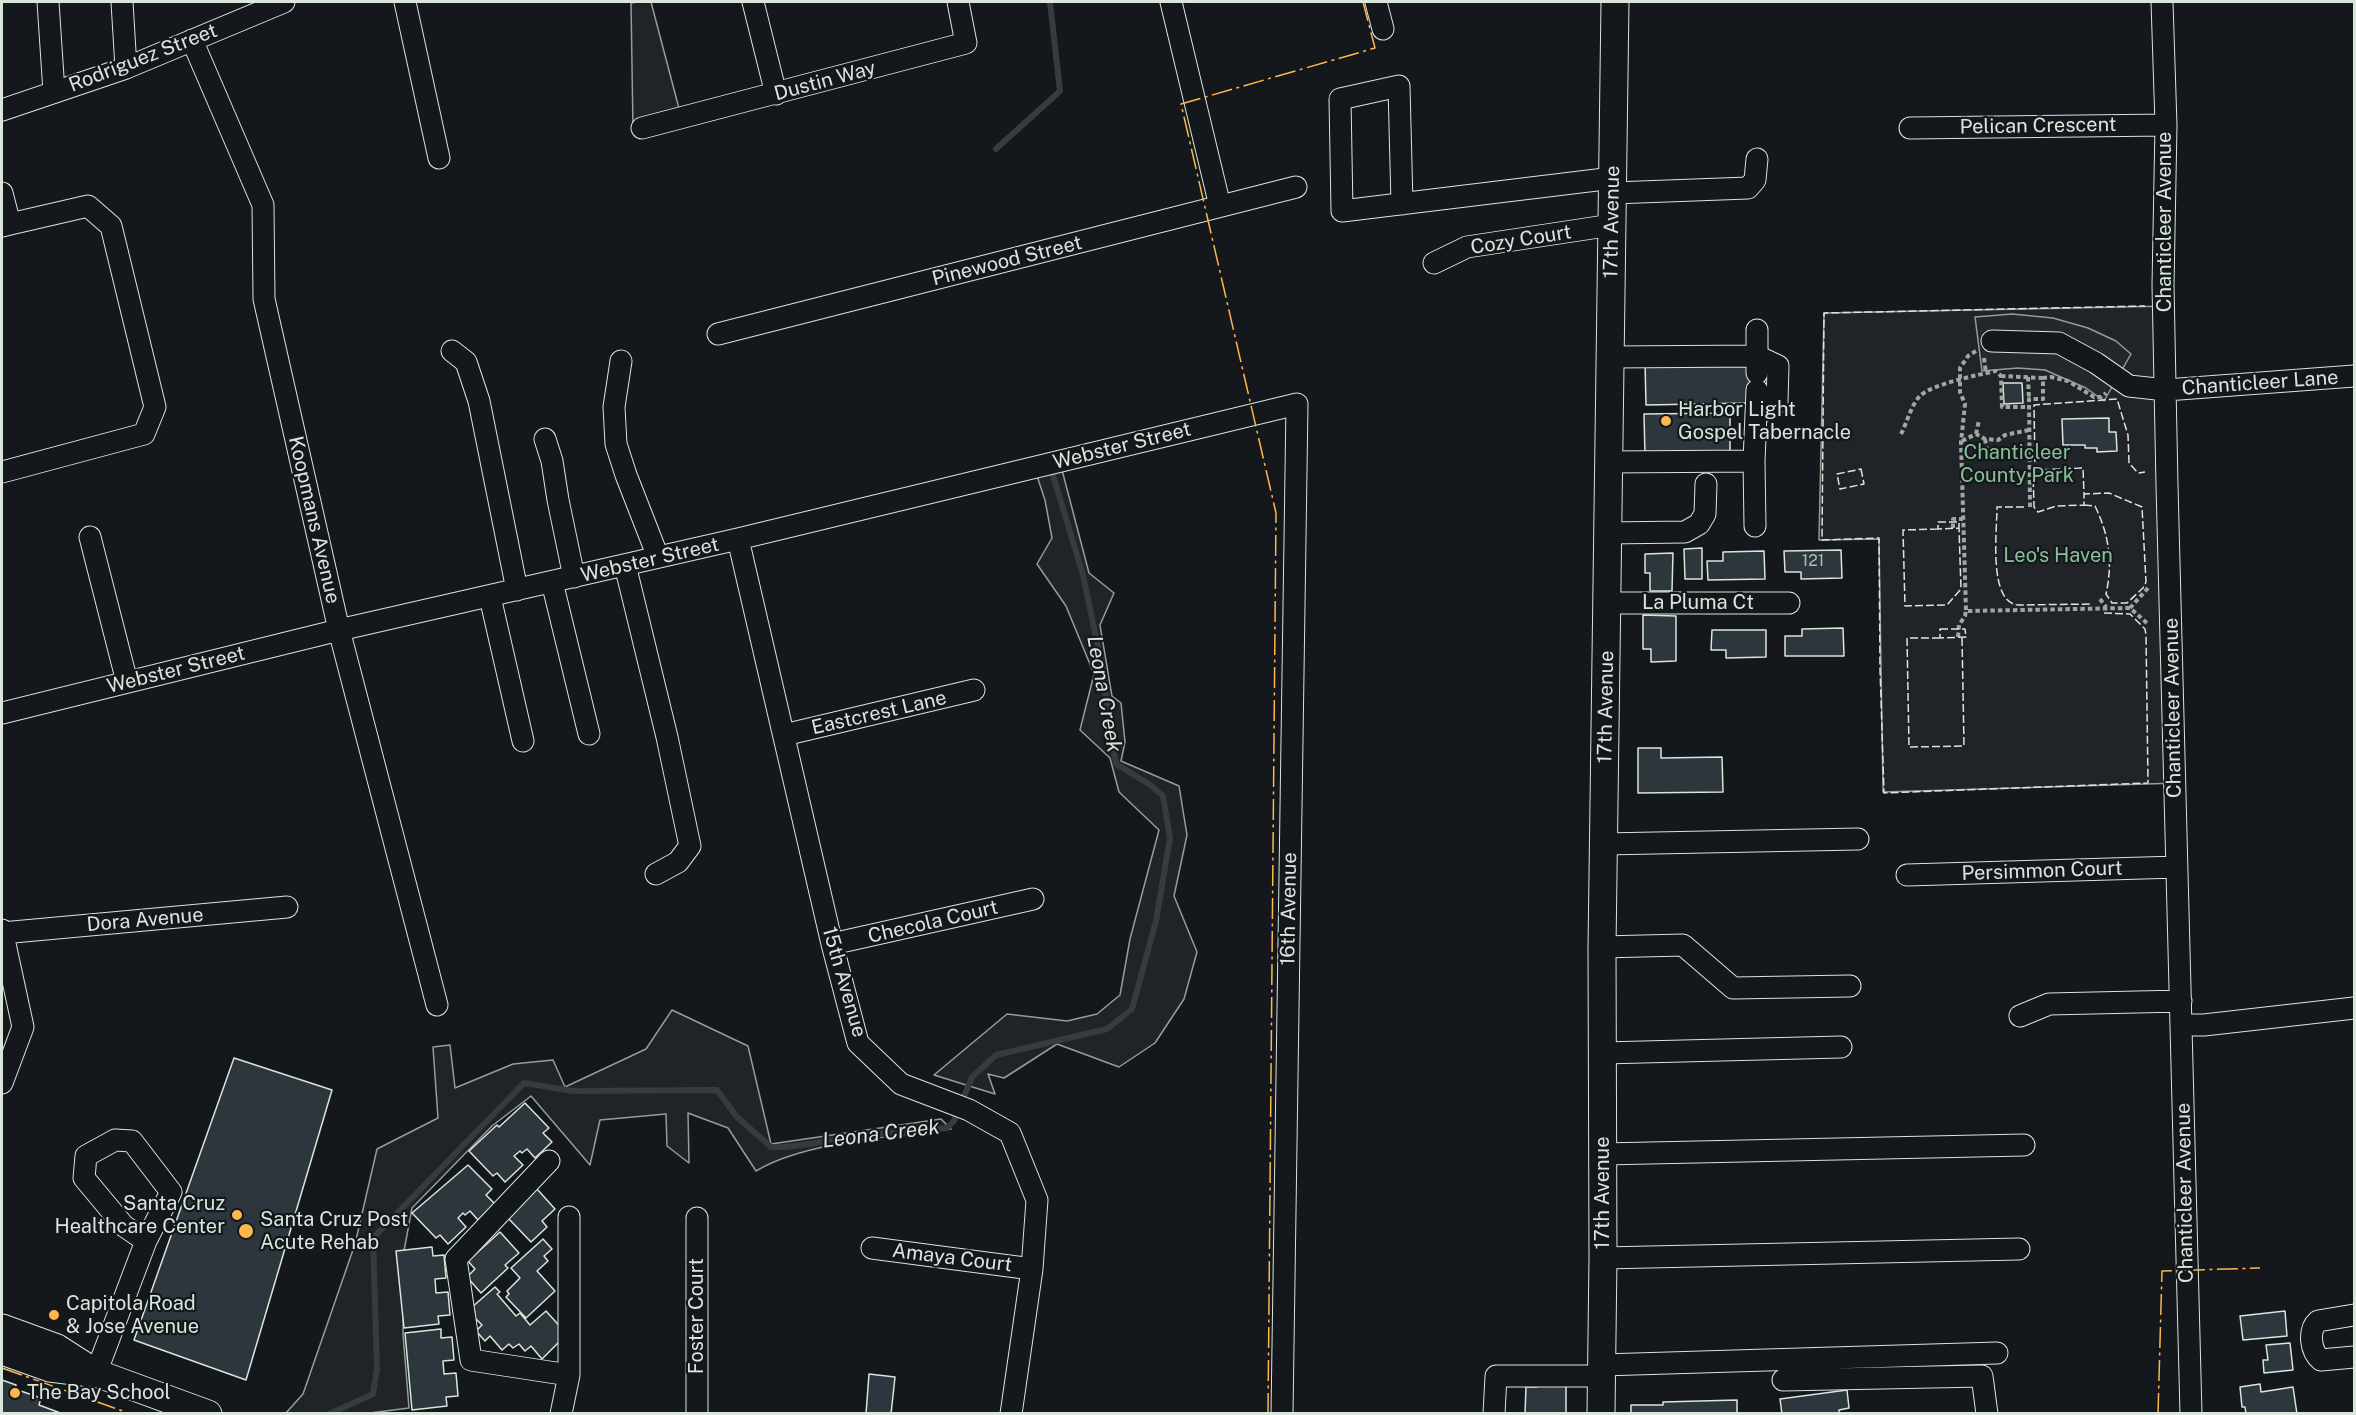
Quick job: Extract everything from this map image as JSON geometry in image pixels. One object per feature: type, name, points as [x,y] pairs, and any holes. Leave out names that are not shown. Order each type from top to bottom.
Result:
[{"type":"main road","name":"17th Avenue","points":[[1601,1413],[1602,947],[1615,2]]},
{"type":"main road","points":[[2,1328],[57,1348],[96,1373],[208,1413]]},
{"type":"main road","points":[[2,1351],[50,1368],[96,1373]]},
{"type":"street","points":[[48,2],[54,92]]},
{"type":"street","points":[[122,2],[126,68]]},
{"type":"street","name":"Rodriguez Street","points":[[2,110],[126,68],[284,2]]},
{"type":"street","points":[[405,2],[439,158]]},
{"type":"street","points":[[753,2],[776,94]]},
{"type":"street","name":"Dustin Way","points":[[642,128],[966,43],[958,2]]},
{"type":"street","points":[[1171,2],[1220,206]]},
{"type":"street","points":[[1376,2],[1383,29]]},
{"type":"street","name":"Chanticleer Avenue","points":[[2162,2],[2166,125],[2163,285],[2191,1413]]},
{"type":"street","name":"Koopmans Avenue","points":[[192,40],[263,205],[264,299],[339,630],[437,1005]]},
{"type":"street","points":[[1402,204],[1399,86],[1340,99],[1342,212],[1402,204],[1613,185],[1748,188],[1755,180],[1756,159]]},
{"type":"street","name":"Pelican Crescent","points":[[1910,128],[2166,125]]},
{"type":"street","name":"Pinewood Street","points":[[718,334],[1296,187]]},
{"type":"street","points":[[2,193],[6,225],[88,206],[111,226],[155,406],[144,434],[2,472]]},
{"type":"street","name":"Cozy Court","points":[[1434,263],[1467,246],[1612,225]]},
{"type":"street","points":[[1755,526],[1757,330]]},
{"type":"street","name":"Chanticleer Lane","points":[[1992,341],[2060,343],[2096,363],[2129,386],[2166,390],[2355,376]]},
{"type":"street","points":[[452,351],[466,362],[479,401],[518,590]]},
{"type":"street","points":[[1611,357],[1757,373],[1778,366],[1777,403],[1756,415]]},
{"type":"street","points":[[621,361],[614,407],[616,444],[658,557]]},
{"type":"street","name":"Webster Street","points":[[2,713],[339,630],[738,539],[1297,404]]},
{"type":"street","name":"16th Avenue","points":[[1282,1413],[1297,404]]},
{"type":"street","points":[[545,439],[552,461],[574,577]]},
{"type":"street","points":[[1609,462],[1754,461]]},
{"type":"street","points":[[1608,533],[1685,532],[1699,524],[1705,514],[1706,484]]},
{"type":"street","points":[[90,537],[127,682]]},
{"type":"street","name":"15th Avenue","points":[[738,539],[832,944],[858,1043],[901,1084],[946,1099],[1010,1133],[1037,1200],[1032,1269],[1011,1413]]},
{"type":"street","points":[[625,565],[674,768],[690,846],[678,862],[656,874]]},
{"type":"street","points":[[552,582],[589,734]]},
{"type":"street","points":[[490,597],[523,741]]},
{"type":"street","name":"La Pluma Ct","points":[[1607,603],[1789,603]]},
{"type":"street","name":"Eastcrest Lane","points":[[784,735],[974,690]]},
{"type":"street","points":[[1604,844],[1858,839]]},
{"type":"street","name":"Persimmon Court","points":[[1907,875],[2177,867]]},
{"type":"street","name":"Checola Court","points":[[832,944],[1033,899]]},
{"type":"street","name":"Dora Avenue","points":[[2,931],[287,907]]},
{"type":"street","points":[[2,931],[23,1027],[2,1083]]},
{"type":"street","points":[[1602,947],[1683,945],[1733,988],[1850,986]]},
{"type":"street","points":[[2020,1016],[2049,1004],[2181,1001]]},
{"type":"street","points":[[2182,1025],[2204,1025],[2355,1008]]},
{"type":"street","points":[[1603,1053],[1841,1047]]},
{"type":"street","points":[[96,1373],[146,1241],[171,1192],[132,1141],[114,1140],[87,1156],[84,1178],[124,1226],[146,1241]]},
{"type":"street","points":[[1603,1154],[2024,1145]]},
{"type":"street","points":[[549,1161],[456,1259],[471,1360],[569,1375]]},
{"type":"street","points":[[561,1413],[569,1375],[568,1217]]},
{"type":"street","name":"Foster Court","points":[[697,1218],[697,1413]]},
{"type":"street","name":"Amaya Court","points":[[872,1248],[1032,1269]]},
{"type":"street","points":[[1603,1258],[2019,1249]]},
{"type":"street","points":[[2355,1315],[2318,1321],[2311,1334],[2315,1354],[2321,1360],[2355,1358]]},
{"type":"street","points":[[1494,1413],[1496,1376],[1997,1353]]},
{"type":"street","points":[[1783,1380],[1982,1376],[1987,1413]]},
{"type":"path","points":[[1958,637],[1959,625],[1966,610],[1961,441],[1965,404],[1960,392],[1960,368],[1968,356],[1987,347],[1992,341]]},
{"type":"path","points":[[1901,434],[1919,397],[1960,379],[1996,371],[2001,376],[2051,377],[2068,381],[2094,397],[2101,397],[2110,391]]},
{"type":"path","points":[[2001,376],[2002,407],[2029,408]]},
{"type":"path","points":[[2028,377],[2029,430],[2026,455],[2031,491],[2030,507]]},
{"type":"path","points":[[2029,399],[2043,399],[2043,378]]},
{"type":"path","points":[[1976,434],[1979,420]]},
{"type":"path","points":[[2002,428],[2006,435]]},
{"type":"path","points":[[1976,434],[1985,439],[1998,440],[2006,435],[2029,430]]},
{"type":"path","points":[[1961,441],[1976,434]]},
{"type":"path","points":[[1985,439],[1987,450]]},
{"type":"path","points":[[1953,528],[1953,519],[1963,519]]},
{"type":"path","points":[[2130,608],[2148,588]]},
{"type":"path","points":[[2100,599],[2106,608]]},
{"type":"path","points":[[1966,610],[2130,608],[2149,625]]},
{"type":"green space","points":[[651,2],[681,116],[633,129],[631,3]]},
{"type":"green space","name":"Chanticleer County Park","points":[[2170,306],[2179,783],[1883,792],[1879,539],[1819,540],[1824,313]]},
{"type":"green space","points":[[1062,470],[1089,573],[1114,593],[1100,625],[1112,696],[1121,703],[1125,742],[1121,761],[1179,786],[1187,835],[1174,896],[1197,952],[1184,999],[1155,1043],[1119,1067],[1057,1044],[1004,1078],[988,1074],[995,1094],[934,1075],[1007,1014],[1067,1021],[1097,1014],[1120,995],[1130,939],[1159,830],[1119,792],[1110,758],[1080,730],[1094,674],[1066,606],[1037,564],[1052,538],[1045,500],[1037,476]]},
{"type":"green space","points":[[672,1010],[748,1046],[771,1144],[941,1119],[951,1129],[824,1147],[798,1153],[756,1171],[728,1128],[688,1113],[689,1163],[667,1146],[666,1114],[600,1120],[590,1165],[531,1096],[492,1126],[412,1208],[404,1251],[403,1334],[409,1408],[362,1414],[285,1414],[303,1394],[355,1244],[377,1149],[438,1118],[433,1047],[450,1045],[455,1088],[513,1064],[553,1060],[565,1087],[646,1049]]},
{"type":"shaded area","points":[[2012,314],[2053,318],[2088,328],[2116,341],[2131,354],[2104,401],[2086,388],[2045,370],[2018,368],[1982,371],[1975,317]]},
{"type":"building","points":[[1748,360],[1764,373],[1764,390],[1749,403],[1646,405],[1645,362]]},
{"type":"building","points":[[2003,383],[2022,383],[2023,403],[2004,404]]},
{"type":"building","points":[[1730,413],[1730,454],[1645,455],[1644,414]]},
{"type":"building","points":[[2109,418],[2109,432],[2116,432],[2117,451],[2097,452],[2097,448],[2085,448],[2085,445],[2063,445],[2062,419]]},
{"type":"building","points":[[1702,548],[1702,579],[1685,579],[1684,549]]},
{"type":"building","points":[[1841,550],[1842,578],[1801,579],[1801,572],[1785,572],[1784,551]]},
{"type":"building","points":[[1764,551],[1765,579],[1708,580],[1707,561],[1723,561],[1723,552]]},
{"type":"building","points":[[1673,553],[1672,591],[1650,591],[1650,573],[1645,573],[1645,554]]},
{"type":"building","points":[[1643,615],[1676,616],[1676,661],[1651,662],[1651,649],[1643,649]]},
{"type":"building","points":[[1843,628],[1844,656],[1785,656],[1785,636],[1802,636],[1802,629]]},
{"type":"building","points":[[1712,630],[1766,630],[1766,657],[1726,658],[1726,650],[1711,650]]},
{"type":"building","points":[[1638,748],[1661,748],[1661,758],[1722,757],[1723,792],[1638,793]]},
{"type":"building","name":"Santa Cruz Healthcare Center","points":[[234,1058],[332,1090],[246,1380],[134,1340]]},
{"type":"building","points":[[525,1103],[549,1128],[543,1133],[552,1142],[535,1158],[527,1149],[514,1156],[523,1165],[505,1182],[497,1173],[493,1176],[469,1151]]},
{"type":"building","points":[[468,1165],[492,1189],[486,1195],[495,1204],[478,1220],[470,1211],[465,1215],[463,1213],[458,1218],[466,1227],[448,1244],[440,1235],[436,1238],[412,1213]]},
{"type":"building","points":[[537,1189],[555,1209],[542,1221],[547,1227],[531,1242],[508,1218]]},
{"type":"building","points":[[500,1232],[519,1253],[505,1265],[508,1268],[481,1293],[467,1277],[475,1269],[468,1261]]},
{"type":"building","points":[[543,1239],[552,1249],[544,1256],[548,1261],[537,1271],[555,1291],[526,1318],[506,1297],[509,1294],[507,1291],[520,1278],[511,1268]]},
{"type":"building","points":[[432,1247],[433,1256],[444,1255],[446,1278],[435,1279],[436,1293],[448,1292],[450,1315],[438,1316],[439,1324],[404,1328],[396,1251]]},
{"type":"building","points":[[495,1287],[500,1292],[497,1294],[516,1316],[520,1313],[530,1325],[546,1311],[565,1332],[564,1337],[542,1359],[531,1346],[525,1351],[519,1344],[513,1348],[509,1344],[502,1350],[490,1336],[485,1341],[476,1331],[482,1325],[472,1315],[475,1312],[471,1308]]},
{"type":"building","points":[[2285,1311],[2287,1336],[2243,1340],[2240,1316]]},
{"type":"building","points":[[441,1329],[441,1338],[452,1337],[454,1360],[443,1361],[444,1374],[456,1373],[458,1396],[446,1397],[447,1406],[412,1410],[405,1333]]},
{"type":"building","points":[[2290,1343],[2293,1370],[2264,1373],[2263,1360],[2268,1360],[2266,1345]]},
{"type":"building","points":[[869,1374],[895,1377],[891,1414],[866,1414]]},
{"type":"building","name":"The Bay School","points":[[2,1380],[16,1385],[15,1389],[41,1398],[39,1405],[63,1414],[2,1414]]},
{"type":"building","points":[[1537,1380],[1566,1380],[1566,1414],[1525,1414],[1526,1387],[1537,1387]]},
{"type":"building","points":[[2260,1384],[2261,1392],[2293,1387],[2297,1414],[2246,1414],[2245,1407],[2242,1407],[2240,1387]]},
{"type":"building","points":[[1847,1390],[1849,1408],[1839,1410],[1839,1414],[1782,1414],[1780,1399]]},
{"type":"building","points":[[1737,1400],[1737,1414],[1631,1414],[1631,1405]]},
{"type":"waterway","points":[[996,149],[1060,91],[1050,2]]},
{"type":"waterway","name":"Leona Creek","points":[[329,1414],[373,1394],[377,1369],[373,1238],[524,1083],[573,1091],[717,1090],[737,1117],[771,1147],[947,1128],[954,1121],[972,1077],[996,1055],[1107,1029],[1132,1009],[1156,921],[1170,838],[1163,796],[1149,784],[1116,764],[1101,662],[1083,575],[1052,472]]},
{"type":"fence","points":[[2104,613],[2130,614],[2145,629],[2148,783],[1884,793],[1879,538],[1822,540],[1824,313],[2145,306]]},
{"type":"fence","points":[[2084,505],[2095,506],[2104,527],[2109,560],[2106,594],[2112,603],[2127,603],[2143,588],[2146,582],[2142,507],[2109,493],[2084,494],[2083,468],[2035,470],[2034,405],[2117,399],[2128,435],[2129,463],[2138,473],[2145,472]]},
{"type":"fence","points":[[1861,469],[1864,484],[1840,489],[1837,474],[1861,469]]},
{"type":"fence","points":[[2035,470],[2033,470],[2034,507],[2038,512],[2056,506],[2084,505],[2084,494]]},
{"type":"fence","points":[[2024,507],[1997,507],[1996,564],[2002,592],[2008,601],[2018,605],[2092,604]]},
{"type":"fence","points":[[1938,522],[1959,522],[1959,528],[1938,529],[1938,522]]},
{"type":"fence","points":[[1938,529],[1903,530],[1905,606],[1947,605],[1961,589],[1959,528]]},
{"type":"fence","points":[[1940,629],[1965,629],[1966,637],[1940,638],[1940,629]]},
{"type":"fence","points":[[1940,638],[1907,638],[1909,747],[1964,746],[1962,637]]},
{"type":"power","points":[[1268,1414],[1276,513],[1181,104],[1375,48],[1363,2]]},
{"type":"power","points":[[2158,1414],[2162,1271],[2260,1268]]},
{"type":"power","points":[[2,1368],[131,1414]]},
{"type":"place","name":"Harbor Light Gospel Tabernacle","points":[[1666,421]]},
{"type":"place","name":"Santa Cruz Healthcare Center","points":[[237,1215]]},
{"type":"place","name":"Santa Cruz Post Acute Rehab","points":[[246,1231]]},
{"type":"place","name":"Capitola Road & Jose Avenue","points":[[54,1315]]},
{"type":"place","name":"The Bay School","points":[[15,1393]]},
{"type":"park label","name":"Leo's Haven","points":[[2058,556]]}]
